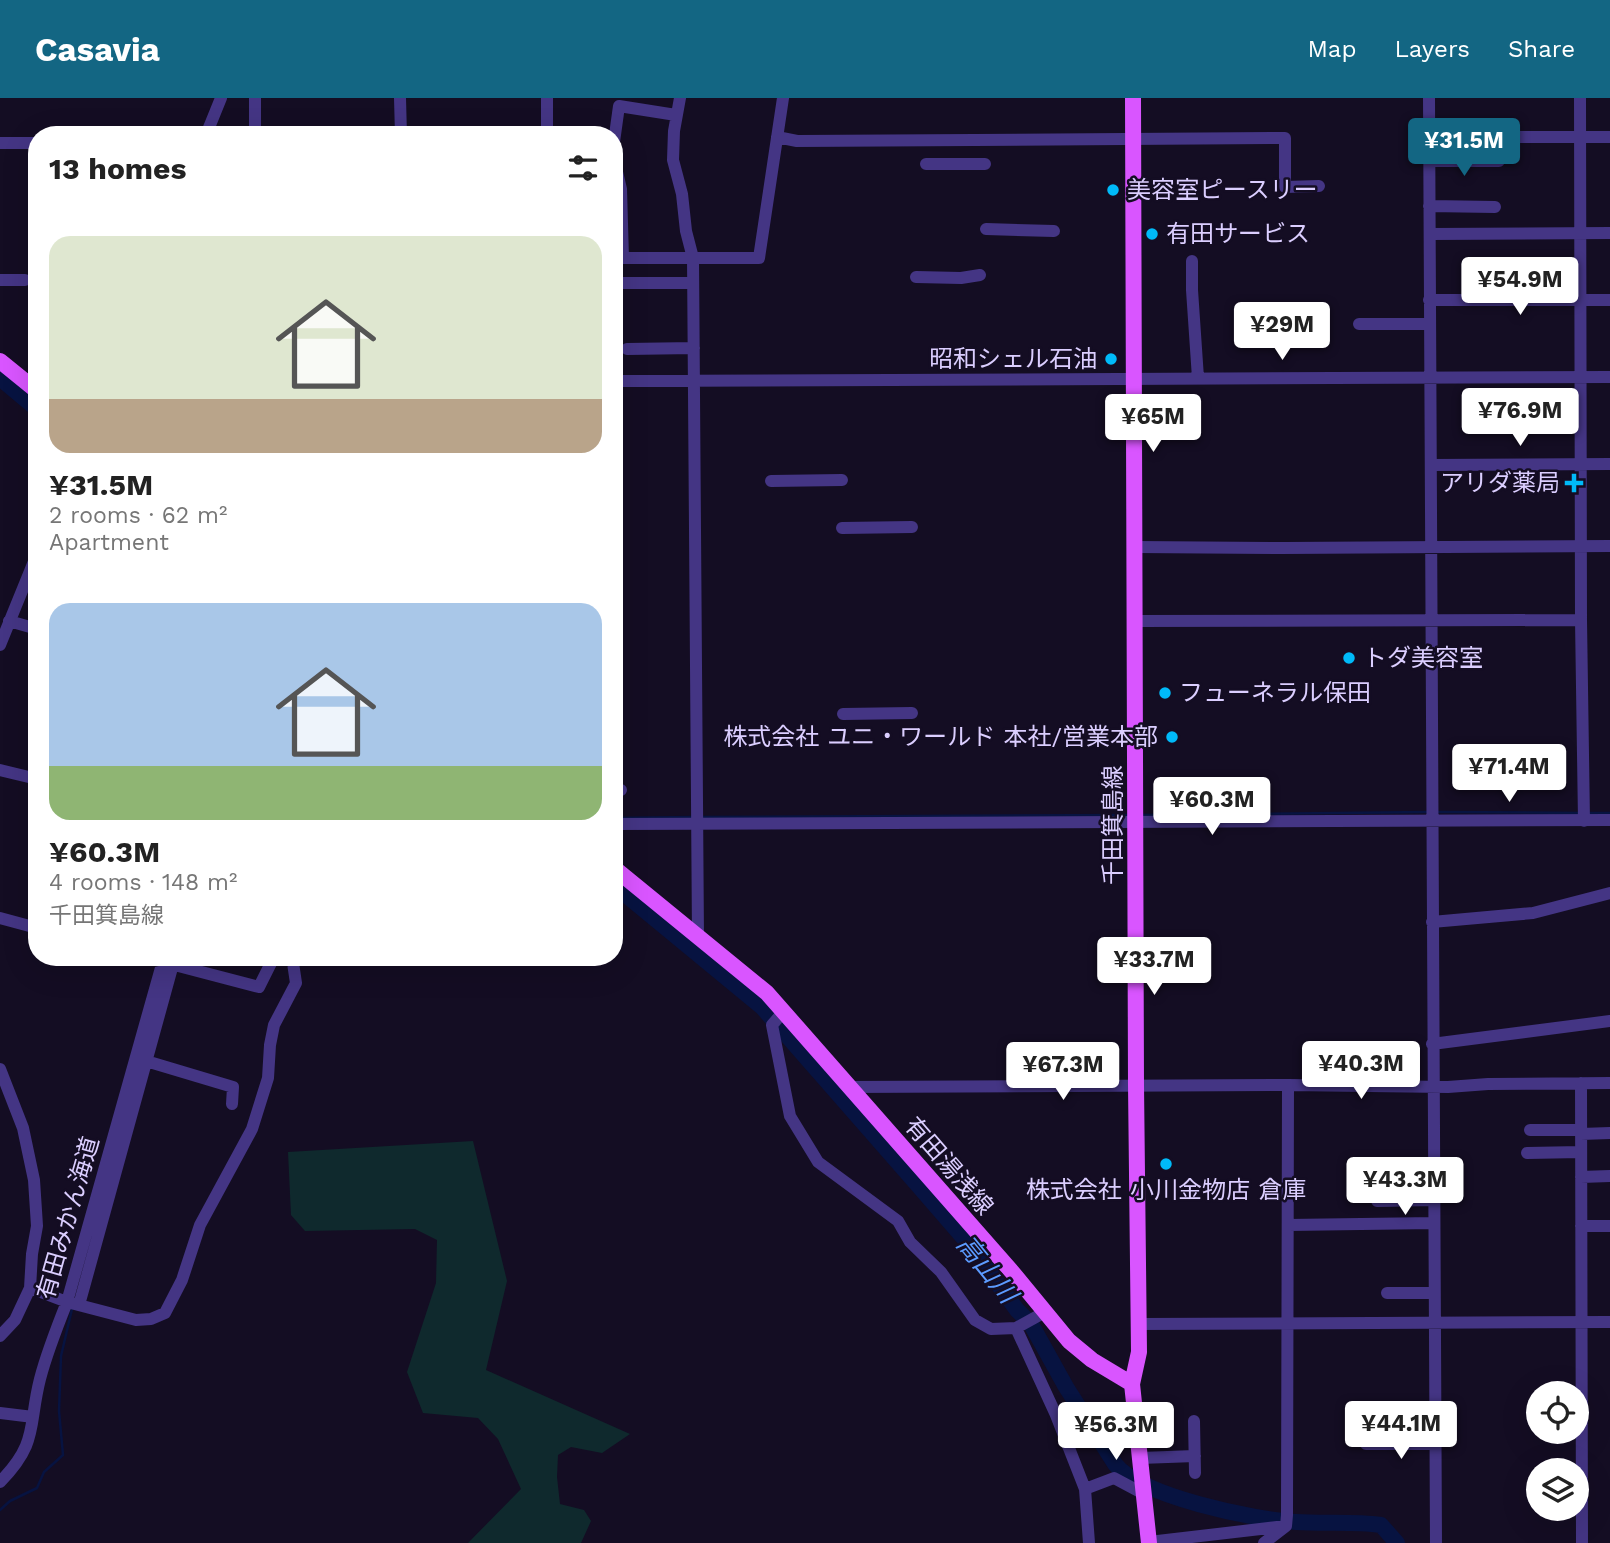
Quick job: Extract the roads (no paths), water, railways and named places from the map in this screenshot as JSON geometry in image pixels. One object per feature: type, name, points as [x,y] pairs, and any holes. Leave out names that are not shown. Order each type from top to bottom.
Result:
[{"type":"main road","name":"千田箕島線","points":[[1132,1384],[1138,1361],[1139,1324],[1133,98]]},
{"type":"main road","points":[[0,361],[28,382]]},
{"type":"main road","name":"有田湯浅線","points":[[623,875],[758,986],[784,1012],[849,1087],[1029,1321],[1062,1334],[1083,1354],[1132,1384]]},
{"type":"main road","points":[[1132,1384],[1149,1542]]},
{"type":"street","points":[[210,126],[221,98]]},
{"type":"street","points":[[255,98],[255,126]]},
{"type":"street","points":[[400,98],[401,126]]},
{"type":"street","points":[[547,98],[547,126]]},
{"type":"street","points":[[680,98],[676,114],[673,160],[693,258],[698,937]]},
{"type":"street","points":[[623,258],[759,258],[783,98]]},
{"type":"street","points":[[1429,98],[1436,1543]]},
{"type":"street","points":[[1580,98],[1584,821]]},
{"type":"street","points":[[616,126],[619,106],[676,114]]},
{"type":"street","points":[[777,137],[797,141],[1285,138],[1285,187],[1319,186]]},
{"type":"street","points":[[1429,137],[1610,137]]},
{"type":"street","points":[[0,143],[28,143]]},
{"type":"street","points":[[1429,161],[1499,161]]},
{"type":"street","points":[[926,164],[985,164]]},
{"type":"street","points":[[1429,206],[1495,206]]},
{"type":"street","points":[[986,229],[1054,231]]},
{"type":"street","points":[[1430,234],[1610,233]]},
{"type":"street","points":[[1192,261],[1198,378]]},
{"type":"street","points":[[916,277],[953,278],[980,275]]},
{"type":"street","points":[[0,280],[25,280]]},
{"type":"street","points":[[623,283],[693,282]]},
{"type":"street","points":[[1429,300],[1610,300]]},
{"type":"street","points":[[1359,324],[1429,324]]},
{"type":"street","points":[[627,349],[694,348]]},
{"type":"street","points":[[623,381],[1610,377]]},
{"type":"street","points":[[1431,465],[1610,464]]},
{"type":"street","points":[[771,481],[842,480]]},
{"type":"street","points":[[842,528],[912,527]]},
{"type":"street","points":[[1135,547],[1610,546]]},
{"type":"street","points":[[0,645],[28,576]]},
{"type":"street","points":[[1135,621],[1581,620]]},
{"type":"street","points":[[9,621],[28,626]]},
{"type":"street","points":[[843,714],[912,713]]},
{"type":"street","points":[[0,770],[28,777]]},
{"type":"street","points":[[623,824],[1136,816],[1610,820]]},
{"type":"street","points":[[1432,922],[1532,913],[1610,894]]},
{"type":"street","points":[[0,918],[28,926]]},
{"type":"street","points":[[73,1303],[146,1062],[168,966]]},
{"type":"street","name":"有田みかん海道","points":[[0,1482],[17,1464],[28,1444],[47,1354],[73,1303],[168,966]]},
{"type":"street","points":[[187,966],[259,986],[269,966]]},
{"type":"street","points":[[30,1288],[135,1320],[151,1319],[165,1313],[182,1280],[200,1225],[252,1129],[268,1078],[274,1025],[296,983],[293,966]]},
{"type":"street","points":[[784,1012],[772,1025],[787,1106],[792,1121],[818,1162],[898,1221],[910,1242],[941,1272],[975,1320],[991,1329],[1029,1321],[1056,1415],[1085,1489],[1089,1543]]},
{"type":"street","points":[[1432,1044],[1610,1021]]},
{"type":"street","points":[[146,1062],[233,1087],[232,1104]]},
{"type":"street","points":[[0,1069],[23,1128],[34,1180],[37,1226],[30,1288],[15,1320],[0,1336]]},
{"type":"street","points":[[1581,1083],[1582,1543]]},
{"type":"street","points":[[849,1087],[1448,1087],[1610,1083]]},
{"type":"street","points":[[1149,1542],[1274,1535],[1288,1324],[1288,1085]]},
{"type":"street","points":[[1530,1130],[1610,1133]]},
{"type":"street","points":[[1527,1153],[1581,1152]]},
{"type":"street","points":[[1581,1177],[1610,1176]]},
{"type":"street","points":[[1377,1201],[1434,1200]]},
{"type":"street","points":[[1288,1225],[1434,1223]]},
{"type":"street","points":[[1581,1226],[1610,1226]]},
{"type":"street","points":[[1387,1293],[1434,1293]]},
{"type":"street","points":[[1139,1324],[1610,1322]]},
{"type":"street","points":[[0,1413],[33,1417]]},
{"type":"street","points":[[1194,1421],[1195,1474]]},
{"type":"street","points":[[1366,1444],[1435,1444]]},
{"type":"street","points":[[1140,1458],[1195,1456]]},
{"type":"street","points":[[1085,1489],[1114,1478],[1143,1487]]},
{"type":"waterway","name":"高山川","points":[[0,378],[28,401]]},
{"type":"waterway","points":[[1141,815],[1428,812]]},
{"type":"waterway","points":[[1438,812],[1579,813]]},
{"type":"waterway","points":[[1589,813],[1610,813]]},
{"type":"waterway","points":[[700,817],[1131,815]]},
{"type":"waterway","points":[[623,818],[693,817]]},
{"type":"waterway","name":"高山川","points":[[623,892],[762,1007],[968,1243],[1017,1310],[1031,1324],[1066,1387],[1115,1464],[1128,1476],[1172,1496],[1254,1517],[1296,1522],[1381,1525],[1397,1543]]},
{"type":"waterway","points":[[0,1510],[10,1501],[37,1488],[44,1472],[63,1455],[59,1411],[61,1356],[72,1309]]},
{"type":"place","name":"美容室ピースリー","points":[[1113,190]]},
{"type":"place","name":"有田サービス","points":[[1152,234]]},
{"type":"place","name":"昭和シェル石油","points":[[1111,359]]},
{"type":"place","name":"アリダ薬局","points":[[1574,483]]},
{"type":"place","name":"トダ美容室","points":[[1349,658]]},
{"type":"place","name":"フューネラル保田","points":[[1165,693]]},
{"type":"place","name":"株式会社 ユニ・ワールド 本社/営業本部","points":[[1172,737]]},
{"type":"place","name":"株式会社 小川金物店 倉庫","points":[[1166,1164]]}]
